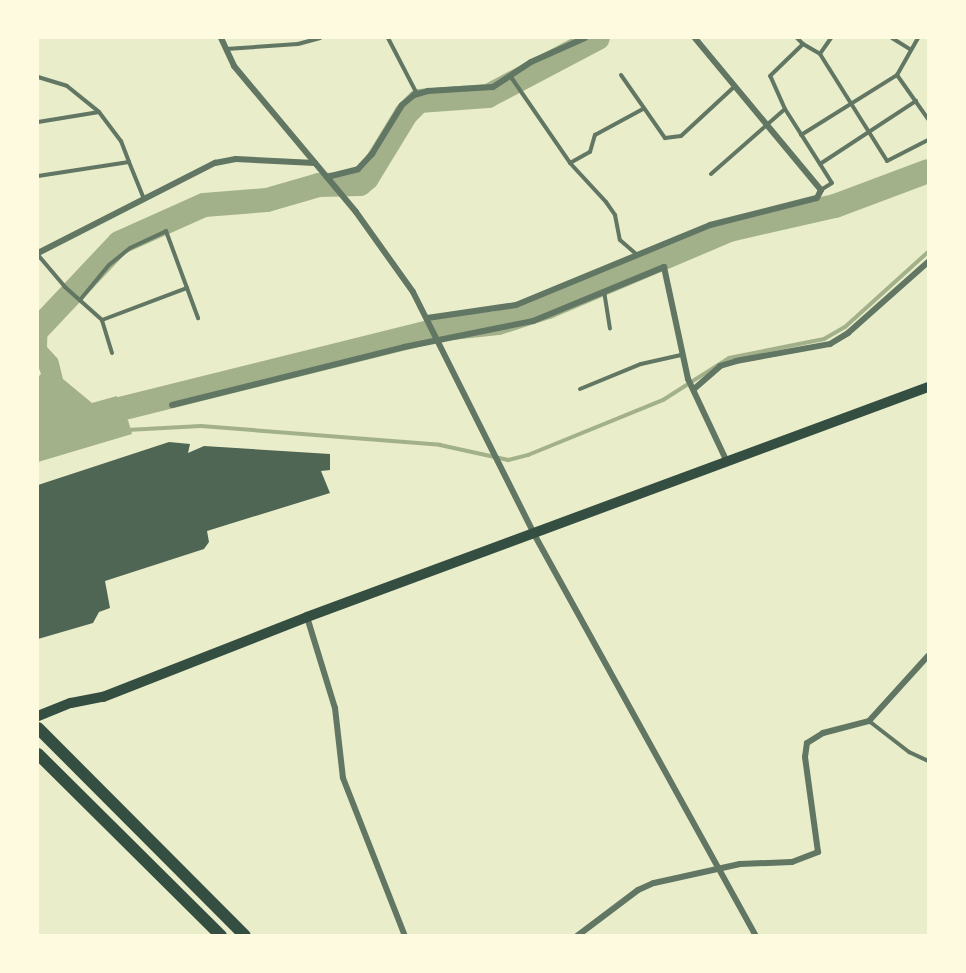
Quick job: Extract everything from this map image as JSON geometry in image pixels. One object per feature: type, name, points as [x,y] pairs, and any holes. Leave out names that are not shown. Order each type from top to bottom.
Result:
[{"type":"highway","points":[[38,728],[245,936]]},
{"type":"highway","points":[[38,754],[221,936]]},
{"type":"main road","points":[[38,716],[71,703],[103,697],[307,617],[928,387]]},
{"type":"street","points":[[221,38],[234,66],[328,178],[391,259],[428,321],[534,534],[756,936]]},
{"type":"street","points":[[328,178],[358,169],[372,154],[402,105],[417,94],[478,90],[512,78],[531,62],[585,38]]},
{"type":"street","points":[[428,321],[516,305],[710,225],[817,198],[821,190],[695,38]]},
{"type":"street","points":[[38,254],[215,163],[236,159],[315,163]]},
{"type":"street","points":[[691,385],[728,363],[830,344],[848,333],[928,262]]},
{"type":"street","points":[[172,405],[435,337],[533,321],[664,267],[681,354],[691,385],[727,463]]},
{"type":"street","points":[[307,617],[335,708],[343,778],[405,936]]},
{"type":"street","points":[[577,936],[638,890],[719,868],[792,862],[818,852],[804,757],[807,743],[823,733],[869,721],[928,656]]},
{"type":"lane","points":[[225,50],[298,44],[320,38]]},
{"type":"lane","points":[[388,38],[417,94]]},
{"type":"lane","points":[[797,38],[820,54],[886,161],[928,140]]},
{"type":"lane","points":[[820,54],[831,38]]},
{"type":"lane","points":[[892,38],[911,50]]},
{"type":"lane","points":[[801,135],[897,75],[918,38]]},
{"type":"lane","points":[[803,44],[770,76],[785,109],[832,183],[821,190]]},
{"type":"lane","points":[[621,75],[665,138],[673,139],[681,136],[735,86]]},
{"type":"lane","points":[[897,75],[928,119]]},
{"type":"lane","points":[[38,77],[67,86],[99,112],[122,141],[144,199]]},
{"type":"lane","points":[[512,78],[570,163],[606,202],[615,215],[621,240],[636,254]]},
{"type":"lane","points":[[820,164],[916,101]]},
{"type":"lane","points":[[570,163],[590,152],[595,135],[643,109]]},
{"type":"lane","points":[[711,174],[785,109]]},
{"type":"lane","points":[[38,122],[99,112]]},
{"type":"lane","points":[[38,176],[129,162]]},
{"type":"lane","points":[[80,300],[109,265],[130,248],[166,231],[198,318]]},
{"type":"lane","points":[[38,254],[68,291],[102,320],[112,353]]},
{"type":"lane","points":[[102,320],[187,288]]},
{"type":"lane","points":[[604,290],[610,328]]},
{"type":"lane","points":[[580,389],[641,364],[681,354]]},
{"type":"lane","points":[[869,721],[909,752],[928,761]]},
{"type":"shaded area","points":[[41,310],[48,319],[47,347],[58,359],[63,379],[92,403],[117,396],[121,416],[128,420],[132,434],[38,462],[38,377],[41,374],[38,366],[38,314]]},
{"type":"building","points":[[169,442],[190,444],[188,453],[204,446],[330,454],[330,470],[321,471],[330,493],[207,531],[209,542],[204,549],[105,581],[110,608],[99,612],[93,623],[38,639],[38,485]]},
{"type":"waterway","points":[[38,329],[119,243],[204,205],[267,200],[319,185],[360,184],[367,178],[406,114],[419,101],[488,96],[598,38]]},
{"type":"waterway","points":[[38,437],[108,412],[442,329],[498,323],[548,307],[729,230],[835,206],[928,171]]},
{"type":"waterway","points":[[127,430],[201,426],[440,445],[508,460],[528,455],[663,400],[729,358],[824,339],[845,327],[928,252]]}]
